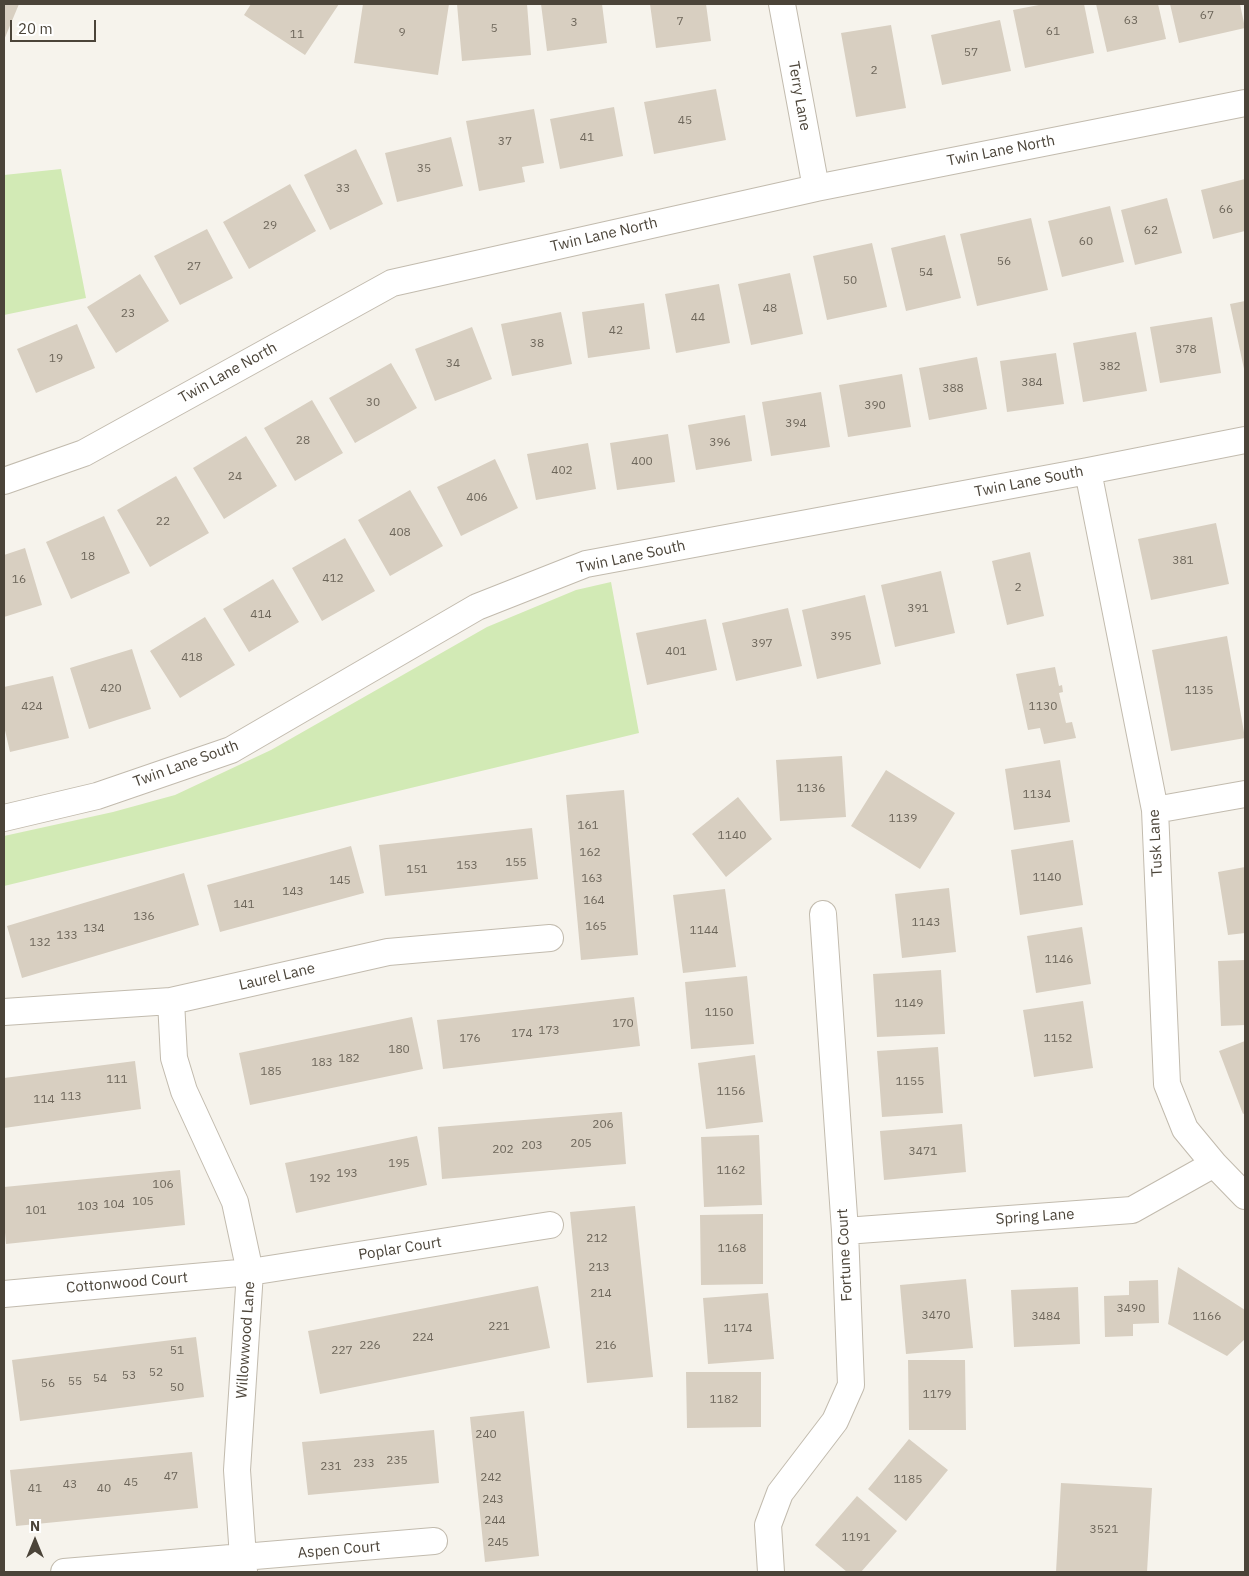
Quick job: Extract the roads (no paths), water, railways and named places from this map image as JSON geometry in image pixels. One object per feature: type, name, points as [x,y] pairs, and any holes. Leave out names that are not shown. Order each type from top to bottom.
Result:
[{"type":"street","name":"Terry Lane","points":[[782,4],[816,188]]},
{"type":"street","name":"Twin Lane North","points":[[4,481],[84,453],[392,282],[816,188],[1245,103]]},
{"type":"street","name":"Twin Lane South","points":[[4,818],[98,796],[231,750],[477,607],[586,564],[1245,440]]},
{"type":"street","name":"Tusk Lane","points":[[1088,471],[1156,810],[1167,1084],[1185,1129],[1214,1164],[1245,1196]]},
{"type":"street","points":[[1156,810],[1245,794]]},
{"type":"street","name":"Fortune Court","points":[[771,1572],[768,1525],[780,1493],[835,1421],[851,1385],[845,1231],[823,914]]},
{"type":"street","name":"Laurel Lane","points":[[4,1012],[171,1001],[388,952],[550,938]]},
{"type":"street","name":"Willowwood Lane","points":[[171,1001],[174,1058],[184,1092],[235,1202],[250,1272],[237,1470],[244,1565]]},
{"type":"street","name":"Spring Lane","points":[[845,1231],[1132,1210],[1214,1164]]},
{"type":"street","name":"Poplar Court","points":[[250,1272],[550,1225]]},
{"type":"street","name":"Cottonwood Court","points":[[4,1294],[250,1272]]},
{"type":"street","name":"Aspen Court","points":[[64,1572],[244,1565],[434,1542]]}]
